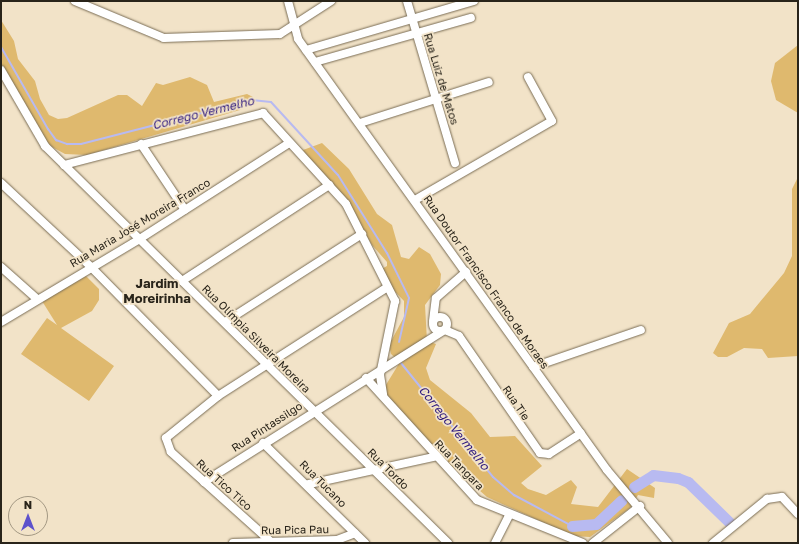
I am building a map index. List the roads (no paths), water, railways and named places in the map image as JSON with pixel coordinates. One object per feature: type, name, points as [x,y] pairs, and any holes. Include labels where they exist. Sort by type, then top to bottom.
[{"type":"street","points":[[75,1],[164,38],[280,34],[295,28],[332,1]]},
{"type":"street","name":"Rua Doutor Francisco Franco de Moraes","points":[[288,1],[295,28],[306,50],[360,123],[607,470],[640,506],[668,543]]},
{"type":"street","name":"Rua Luiz de Matos","points":[[407,1],[411,20],[455,163]]},
{"type":"street","points":[[306,50],[474,1]]},
{"type":"street","points":[[315,62],[471,18]]},
{"type":"street","name":"Rua Olímpia Silveira Moreira","points":[[1,70],[45,146],[138,240],[225,322],[312,411]]},
{"type":"street","points":[[415,200],[552,122],[528,77]]},
{"type":"street","points":[[360,123],[489,82]]},
{"type":"street","points":[[64,165],[257,113],[268,117],[289,143],[346,204],[362,234],[396,308],[385,349],[382,368],[382,395]]},
{"type":"street","name":"Rua Maria José Moreira Franco","points":[[1,322],[36,298],[138,240],[289,143]]},
{"type":"street","points":[[141,144],[185,210]]},
{"type":"street","points":[[1,183],[91,267],[218,396],[386,288]]},
{"type":"street","points":[[182,281],[329,185]]},
{"type":"street","points":[[225,322],[362,234]]},
{"type":"street","points":[[1,267],[36,298]]},
{"type":"street","points":[[425,342],[433,324],[435,302],[466,272]]},
{"type":"street","points":[[435,302],[447,322],[444,330]]},
{"type":"street","points":[[433,324],[443,317]]},
{"type":"street","name":"Rua Tie","points":[[433,324],[459,336],[540,453],[549,454],[581,433]]},
{"type":"street","name":"Rua Pintassilgo","points":[[204,482],[312,411],[444,330]]},
{"type":"street","points":[[533,367],[641,330]]},
{"type":"street","points":[[385,349],[393,360]]},
{"type":"street","name":"Rua Tangara","points":[[366,378],[434,457],[477,500],[508,515],[583,543]]},
{"type":"street","name":"Rua Tico Tico","points":[[218,396],[172,430],[167,445],[204,482],[269,540]]},
{"type":"street","name":"Rua Tordo","points":[[312,411],[374,469],[448,543]]},
{"type":"street","name":"Rua Tucano","points":[[263,443],[309,484],[365,543]]},
{"type":"street","points":[[309,484],[434,457]]},
{"type":"street","points":[[713,543],[767,498],[782,497],[798,514]]},
{"type":"street","points":[[593,543],[640,506]]},
{"type":"street","points":[[495,543],[508,515]]},
{"type":"street","name":"Rua Pica Pau","points":[[233,543],[269,540],[338,540],[355,533]]},
{"type":"waterway","name":"Corrego Vermelho","points":[[1,47],[48,129],[56,140],[67,144],[81,144],[252,100],[271,102],[338,175],[387,253],[409,298],[399,342]]},
{"type":"waterway","name":"Corrego Vermelho","points":[[401,363],[493,477],[514,495],[572,526]]},
{"type":"waterway","points":[[634,487],[653,475],[678,478],[688,482],[731,524]]},
{"type":"waterway","points":[[572,526],[596,524],[622,500]]},
{"type":"district","name":"Jardim Moreirinha","points":[[157,292]]}]
